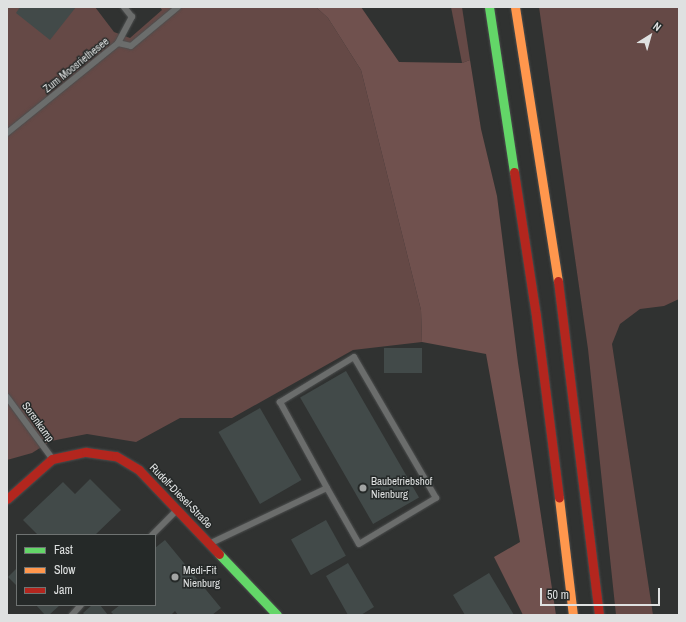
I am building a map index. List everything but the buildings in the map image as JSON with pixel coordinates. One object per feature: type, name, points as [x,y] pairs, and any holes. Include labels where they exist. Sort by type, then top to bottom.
[{"type":"main road","points":[[489,7],[536,316],[573,615]]},
{"type":"main road","points":[[515,7],[562,310],[599,615]]},
{"type":"main road","name":"Rudolf-Diesel-Straße","points":[[7,499],[52,459],[86,452],[116,456],[139,470],[277,615]]},
{"type":"lane","points":[[118,43],[132,17],[124,7]]},
{"type":"lane","name":"Zum Moosriethesee","points":[[7,133],[118,43],[131,46],[178,7]]},
{"type":"lane","points":[[354,358],[436,498],[359,544],[327,488],[280,402],[354,358]]},
{"type":"lane","name":"Sorenkamp","points":[[7,397],[52,459]]},
{"type":"lane","points":[[209,544],[327,488]]},
{"type":"lane","points":[[153,534],[177,510]]},
{"type":"lane","points":[[72,615],[80,606]]},
{"type":"shaded area","points":[[7,7],[95,7],[114,32],[130,38],[162,10],[160,7],[316,7],[328,18],[361,70],[421,310],[422,342],[353,350],[232,418],[180,418],[136,442],[87,434],[51,441],[32,453],[7,460]]},
{"type":"shaded area","points":[[316,7],[361,7],[399,62],[462,63],[470,60],[481,129],[497,196],[518,363],[556,615],[523,615],[494,557],[520,542],[486,354],[422,342],[421,310],[361,70],[328,18]]},
{"type":"shaded area","points":[[451,7],[462,7],[470,60],[462,63]]},
{"type":"shaded area","points":[[539,7],[679,7],[679,299],[664,306],[640,309],[620,324],[612,344],[653,615],[616,615],[588,349]]},
{"type":"traffic: fast","points":[[489,7],[514,172]]},
{"type":"traffic: fast","points":[[219,554],[277,615]]},
{"type":"traffic: slow","points":[[515,7],[558,281]]},
{"type":"traffic: slow","points":[[559,498],[573,615]]},
{"type":"traffic: jam","points":[[514,172],[536,316],[559,498]]},
{"type":"traffic: jam","points":[[558,281],[599,615]]},
{"type":"traffic: jam","points":[[7,499],[52,459],[86,452],[116,456],[139,470],[219,554]]},
{"type":"place","name":"Baubetriebshof Nienburg","points":[[363,488]]},
{"type":"place","name":"Medi-Fit Nienburg","points":[[175,577]]}]
